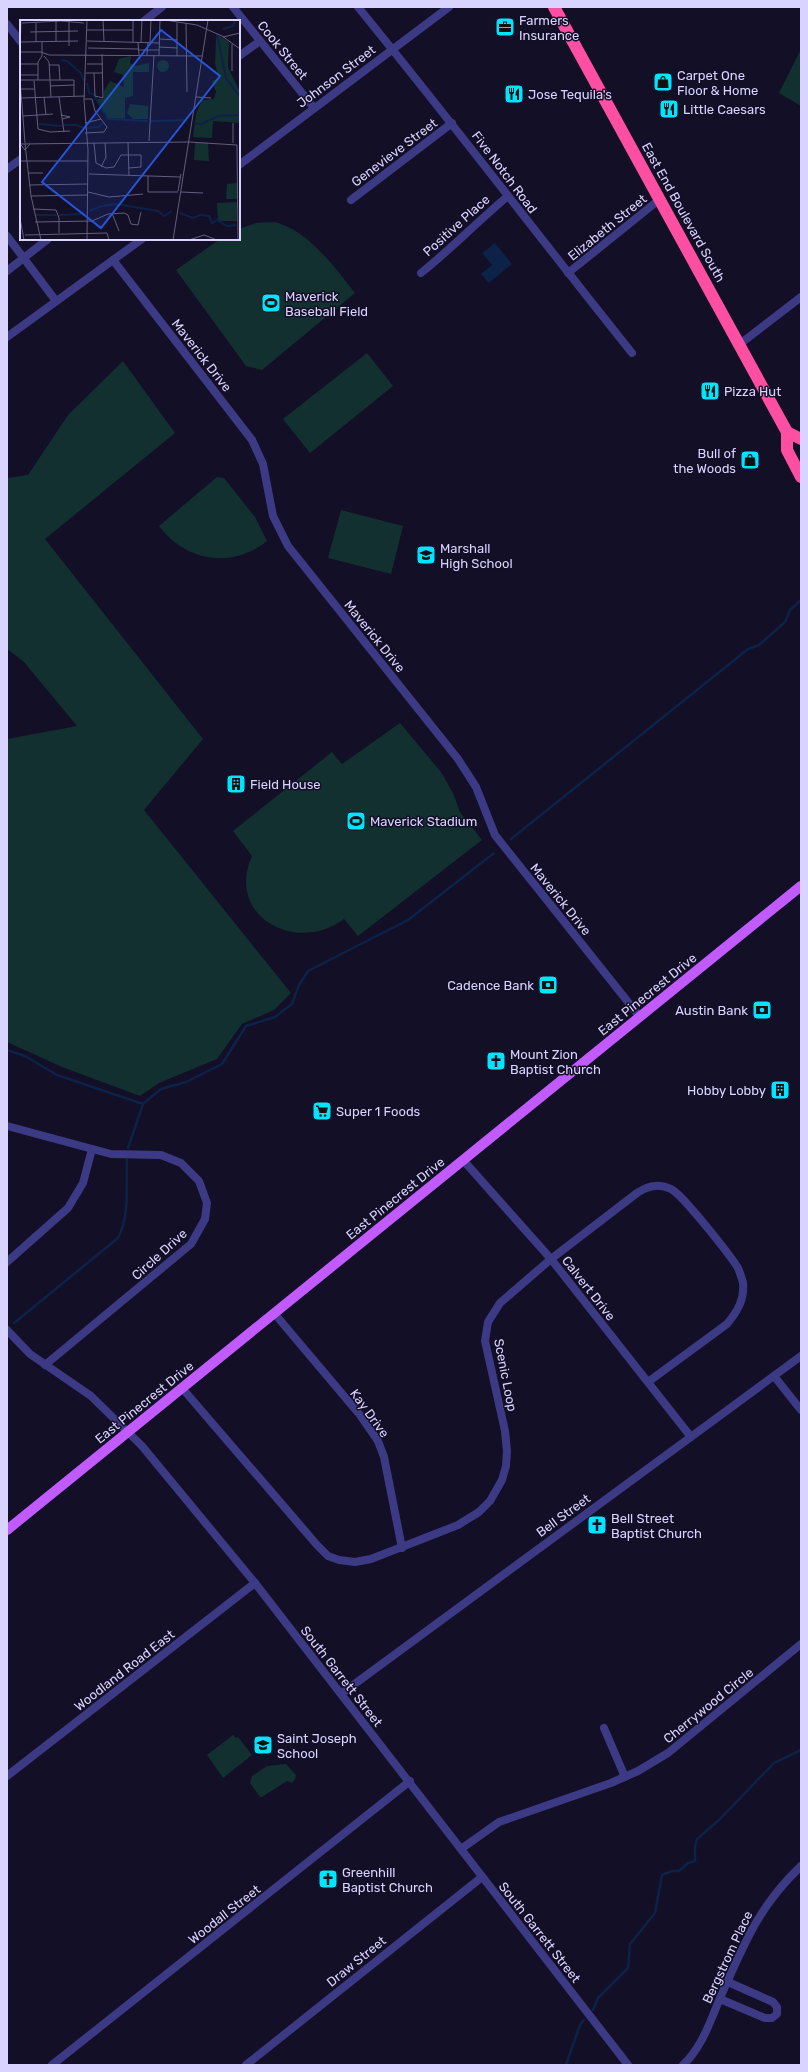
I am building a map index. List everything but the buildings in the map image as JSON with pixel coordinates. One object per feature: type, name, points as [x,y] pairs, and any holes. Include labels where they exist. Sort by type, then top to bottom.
[{"type":"highway","name":"East End Boulevard South","points":[[554,7],[787,432],[787,450],[801,477]]},
{"type":"highway","points":[[787,432],[801,439]]},
{"type":"main road","name":"East Pinecrest Drive","points":[[7,1530],[801,886]]},
{"type":"street","points":[[145,20],[162,7]]},
{"type":"street","name":"Cook Street","points":[[233,7],[314,108]]},
{"type":"street","name":"Five Notch Road","points":[[358,7],[452,123],[632,353]]},
{"type":"street","name":"Johnson Street","points":[[240,164],[448,7]]},
{"type":"street","points":[[7,24],[20,41]]},
{"type":"street","points":[[240,55],[260,41]]},
{"type":"street","name":"Genevieve Street","points":[[351,200],[452,123]]},
{"type":"street","points":[[7,169],[20,160]]},
{"type":"street","name":"Positive Place","points":[[421,272],[443,255],[469,229],[508,196]]},
{"type":"street","name":"Elizabeth Street","points":[[568,273],[660,199]]},
{"type":"street","points":[[7,236],[56,301]]},
{"type":"street","points":[[7,271],[47,240]]},
{"type":"street","points":[[7,337],[141,240]]},
{"type":"street","name":"Maverick Drive","points":[[113,260],[252,440],[263,464],[269,502],[276,524],[290,549],[458,759],[476,787],[495,835],[640,1016]]},
{"type":"street","points":[[740,344],[801,297]]},
{"type":"street","name":"Circle Drive","points":[[7,1126],[118,1155],[161,1155],[181,1163],[201,1186],[207,1203],[205,1219],[196,1238],[185,1251],[45,1365]]},
{"type":"street","points":[[7,1262],[68,1208],[82,1183],[92,1149]]},
{"type":"street","name":"Calvert Drive","points":[[463,1160],[551,1259],[691,1436]]},
{"type":"street","name":"Scenic Loop","points":[[182,1388],[328,1556],[339,1560],[363,1561],[451,1529],[472,1517],[485,1507],[499,1487],[506,1466],[507,1451],[505,1431],[485,1341],[490,1317],[500,1303],[551,1259],[637,1193],[647,1187],[657,1186],[671,1189],[679,1195],[733,1262],[741,1275],[743,1287],[740,1305],[735,1315],[722,1328],[648,1382]]},
{"type":"street","name":"Kay Drive","points":[[274,1313],[360,1415],[378,1441],[384,1457],[402,1548]]},
{"type":"street","name":"South Garrett Street","points":[[7,1330],[23,1348],[45,1365],[91,1396],[142,1446],[255,1583],[410,1781],[628,2065]]},
{"type":"street","name":"Bell Street","points":[[341,1694],[801,1356]]},
{"type":"street","points":[[774,1376],[801,1410]]},
{"type":"street","name":"Woodland Road East","points":[[7,1776],[255,1583]]},
{"type":"street","name":"Cherrywood Circle","points":[[461,1849],[491,1827],[509,1817],[625,1778],[668,1752],[801,1644]]},
{"type":"street","points":[[604,1728],[625,1778]]},
{"type":"street","name":"Woodall Street","points":[[52,2065],[410,1781]]},
{"type":"street","name":"Bergstrom Place","points":[[683,2065],[703,2038],[751,1929],[762,1911],[781,1886],[801,1866]]},
{"type":"street","name":"Draw Street","points":[[246,2065],[482,1876]]},
{"type":"street","points":[[720,1999],[765,2018],[772,2018],[777,2014],[777,2007],[773,2002],[728,1982]]},
{"type":"green space","points":[[801,49],[801,106],[779,93]]},
{"type":"green space","name":"Maverick Baseball Field","points":[[272,222],[292,229],[313,244],[355,293],[262,370],[246,366],[176,270],[219,240],[240,240],[240,229],[256,223]]},
{"type":"green space","points":[[367,353],[393,386],[310,453],[283,419]]},
{"type":"green space","points":[[123,361],[175,433],[45,539],[203,739],[144,810],[291,993],[274,1010],[242,1024],[217,1059],[159,1083],[140,1096],[62,1067],[7,1042],[7,739],[77,726],[24,662],[7,649],[7,478],[28,475],[68,415]]},
{"type":"green space","points":[[217,477],[224,478],[255,517],[267,541],[253,550],[239,556],[210,558],[196,554],[182,547],[170,538],[159,526]]},
{"type":"green space","points":[[341,510],[403,526],[391,574],[328,558]]},
{"type":"green space","name":"Maverick Stadium","points":[[400,723],[441,772],[453,793],[460,812],[482,840],[358,936],[344,919],[325,929],[306,933],[287,931],[270,924],[257,912],[248,896],[246,877],[252,856],[233,831],[332,752],[342,764]]},
{"type":"green space","points":[[233,1735],[236,1738],[238,1737],[252,1755],[223,1778],[207,1755]]},
{"type":"green space","points":[[286,1764],[296,1775],[292,1783],[287,1781],[260,1797],[250,1783],[252,1776],[267,1766]]},
{"type":"water","points":[[495,243],[512,264],[489,283],[481,274],[492,265],[482,253]]},
{"type":"waterway","points":[[511,839],[748,649],[759,645],[785,622],[790,610],[801,600]]},
{"type":"waterway","points":[[7,1050],[25,1056],[57,1075],[143,1104],[161,1089],[186,1082],[222,1064],[246,1026],[275,1017],[292,1004],[299,985],[308,971],[408,920],[494,853]]},
{"type":"waterway","points":[[128,1148],[143,1104]]},
{"type":"waterway","points":[[14,1323],[118,1238],[122,1229],[126,1210],[127,1160]]},
{"type":"waterway","points":[[593,2010],[598,1998],[628,1968],[630,1944],[655,1913],[662,1875],[672,1871],[679,1871],[688,1863],[695,1861],[695,1846],[697,1839],[719,1820],[774,1763],[801,1750]]},
{"type":"waterway","points":[[566,2065],[580,2025],[584,2020]]},
{"type":"place","name":"Farmers Insurance","points":[[505,27]]},
{"type":"place","name":"Carpet One Floor & Home","points":[[663,82]]},
{"type":"place","name":"Jose Tequila's","points":[[514,94]]},
{"type":"place","name":"Little Caesars","points":[[669,109]]},
{"type":"place","name":"Maverick Baseball Field","points":[[271,303]]},
{"type":"place","name":"Pizza Hut","points":[[710,391]]},
{"type":"place","name":"Bull of the Woods","points":[[750,460]]},
{"type":"place","name":"Marshall High School","points":[[426,555]]},
{"type":"place","name":"Field House","points":[[236,784]]},
{"type":"place","name":"Maverick Stadium","points":[[356,821]]},
{"type":"place","name":"Cadence Bank","points":[[548,985]]},
{"type":"place","name":"Austin Bank","points":[[762,1010]]},
{"type":"place","name":"Mount Zion Baptist Church","points":[[496,1061]]},
{"type":"place","name":"Hobby Lobby","points":[[780,1090]]},
{"type":"place","name":"Super 1 Foods","points":[[322,1111]]},
{"type":"place","name":"Bell Street Baptist Church","points":[[597,1525]]},
{"type":"place","name":"Saint Joseph School","points":[[263,1745]]},
{"type":"place","name":"Greenhill Baptist Church","points":[[328,1879]]}]
